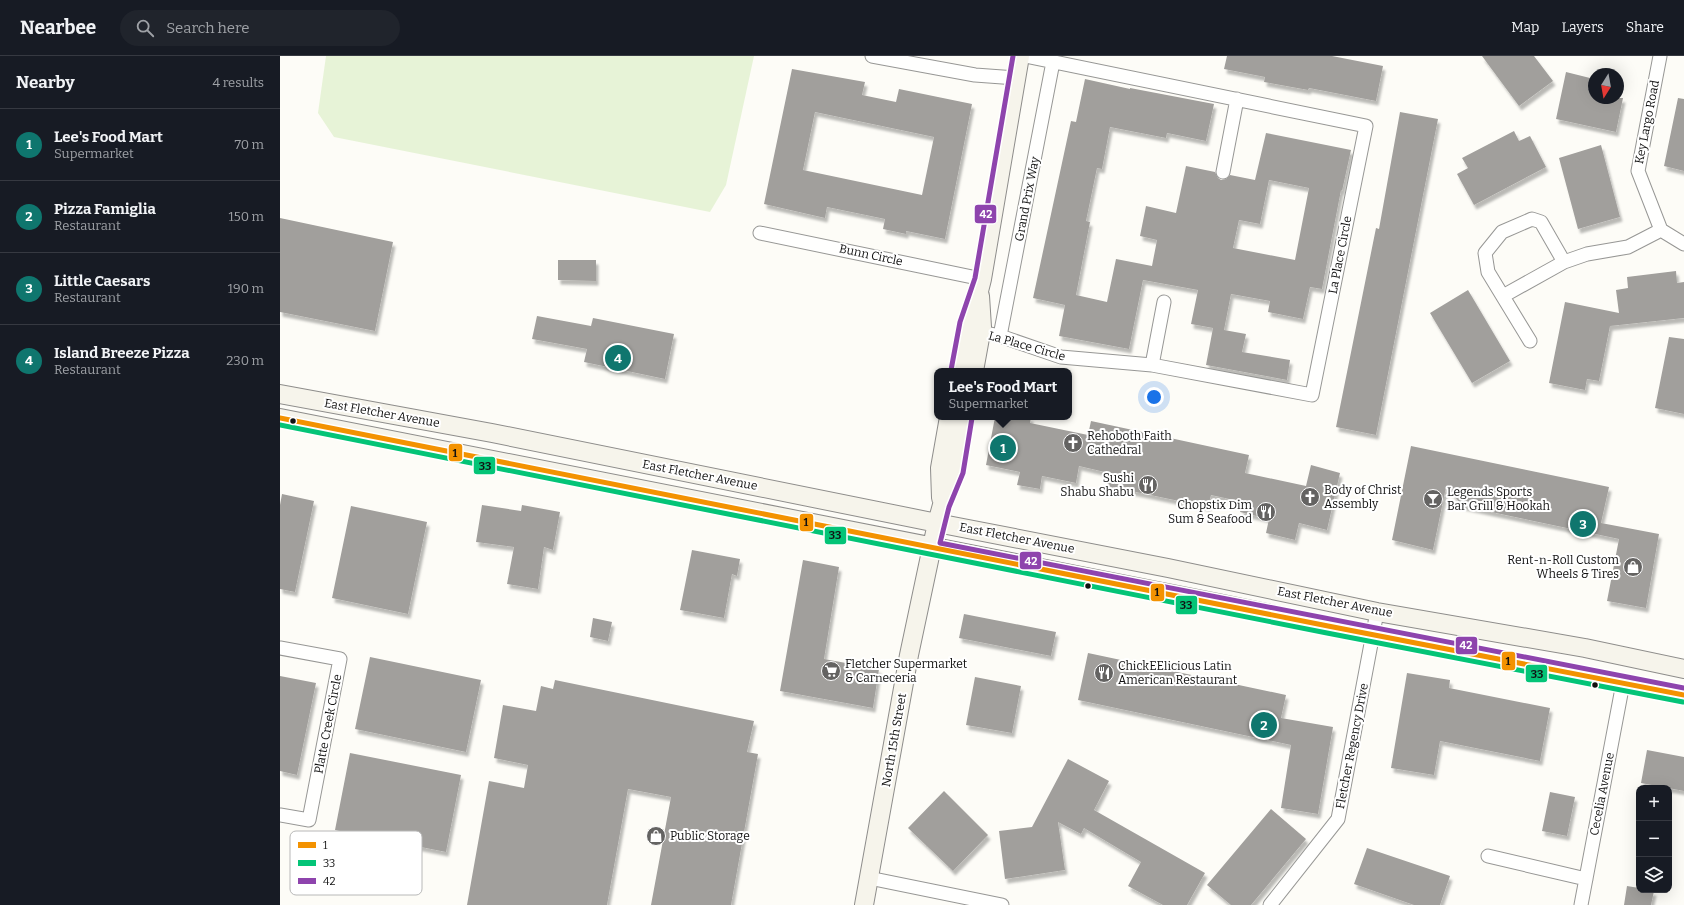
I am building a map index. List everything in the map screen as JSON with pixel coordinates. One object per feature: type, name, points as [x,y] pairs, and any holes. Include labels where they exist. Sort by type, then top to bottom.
[{"type":"main road","points":[[975,368],[981,332],[981,285],[1020,56]]},
{"type":"main road","points":[[959,368],[967,324],[981,285]]},
{"type":"main road","name":"East Fletcher Avenue","points":[[280,394],[492,433],[1168,568],[1377,612],[1578,647],[1684,669]]},
{"type":"main road","name":"East Fletcher Avenue","points":[[280,418],[932,548],[1684,695]]},
{"type":"main road","name":"North 15th Street","points":[[942,504],[940,468],[948,420]]},
{"type":"main road","name":"North 15th Street","points":[[864,905],[909,655],[937,523],[942,504],[956,471],[964,420]]},
{"type":"main road","points":[[486,458],[492,433]]},
{"type":"main road","points":[[610,483],[615,458]]},
{"type":"main road","points":[[1623,684],[1673,680],[1684,682]]},
{"type":"street","points":[[872,56],[976,75],[1016,78]]},
{"type":"street","name":"La Place Circle","points":[[981,332],[1000,336],[1061,357],[1152,365],[1312,395],[1366,126],[1025,56]]},
{"type":"street","name":"Key Largo Road","points":[[1660,56],[1638,171],[1661,230]]},
{"type":"street","name":"Grand Prix Way","points":[[1000,336],[1053,62]]},
{"type":"street","points":[[1223,172],[1237,99]]},
{"type":"street","points":[[1530,341],[1488,272],[1485,253],[1502,232],[1532,219],[1542,222],[1564,262]]},
{"type":"street","points":[[1503,296],[1564,262],[1587,254],[1628,247],[1661,230],[1684,244]]},
{"type":"street","name":"Bunn Circle","points":[[760,233],[981,285]]},
{"type":"street","points":[[1152,365],[1164,302]]},
{"type":"street","name":"Fletcher Regency Drive","points":[[1270,905],[1338,819],[1374,635],[1377,612]]},
{"type":"street","name":"Platte Creek Circle","points":[[280,648],[340,659],[309,820],[280,815]]},
{"type":"street","name":"Cecelia Avenue","points":[[1581,905],[1623,684]]},
{"type":"street","points":[[1488,856],[1586,879]]},
{"type":"street","points":[[870,878],[1002,905]]},
{"type":"green space","points":[[326,56],[754,56],[726,185],[710,212],[334,137],[318,113]]},
{"type":"building","points":[[1227,56],[1332,56],[1383,66],[1376,101],[1309,88],[1308,90],[1264,82],[1265,77],[1224,69]]},
{"type":"building","points":[[1482,56],[1534,56],[1553,81],[1519,106]]},
{"type":"building","points":[[792,69],[865,82],[862,95],[896,102],[899,89],[972,104],[945,239],[906,231],[906,234],[883,229],[885,219],[827,207],[825,218],[764,204]],"holes":[[[815,112],[934,137],[922,195],[803,170]]]},
{"type":"building","points":[[1566,72],[1588,78],[1588,104],[1622,104],[1616,132],[1556,119]]},
{"type":"building","points":[[1085,79],[1130,89],[1214,104],[1206,141],[1167,133],[1166,138],[1110,127],[1102,169],[1097,168],[1086,221],[1090,222],[1076,295],[1107,302],[1116,259],[1152,266],[1157,240],[1140,236],[1146,206],[1176,213],[1186,166],[1215,172],[1221,180],[1226,179],[1230,175],[1255,180],[1266,133],[1351,150],[1342,191],[1341,190],[1322,289],[1310,287],[1303,319],[1268,312],[1270,301],[1231,294],[1224,330],[1246,334],[1242,352],[1290,360],[1287,380],[1206,365],[1213,328],[1191,324],[1198,290],[1143,280],[1129,349],[1059,336],[1065,305],[1033,298],[1071,121],[1076,122]],"holes":[[[1269,180],[1309,188],[1295,260],[1233,248],[1239,220],[1260,224]]]},
{"type":"building","points":[[1678,98],[1684,99],[1684,171],[1664,166]]},
{"type":"building","points":[[1400,112],[1438,119],[1376,435],[1336,427],[1376,228],[1379,229]]},
{"type":"building","points":[[1514,131],[1519,141],[1530,136],[1546,167],[1474,205],[1457,174],[1468,168],[1462,158]]},
{"type":"building","points":[[1601,145],[1620,217],[1578,229],[1559,158]]},
{"type":"building","points":[[280,218],[393,242],[375,331],[280,312]]},
{"type":"building","points":[[558,260],[596,260],[596,281],[558,280]]},
{"type":"building","points":[[1676,271],[1677,283],[1684,282],[1684,318],[1610,326],[1599,381],[1587,379],[1585,390],[1549,383],[1565,302],[1619,313],[1616,290],[1628,288],[1627,277]]},
{"type":"building","points":[[1468,290],[1510,361],[1472,383],[1430,313]]},
{"type":"building","points":[[537,316],[591,326],[593,318],[674,334],[665,379],[584,362],[587,349],[532,339]]},
{"type":"building","points":[[1669,337],[1684,339],[1684,414],[1655,408]]},
{"type":"building","points":[[994,420],[1030,420],[1030,423],[1088,435],[1091,421],[1249,455],[1245,473],[1306,486],[1311,465],[1340,473],[1327,530],[1299,523],[1295,540],[1266,533],[1269,519],[1240,512],[1243,502],[1211,495],[1208,507],[1107,486],[1109,473],[1079,466],[1076,483],[1042,476],[1040,489],[1017,485],[1020,472],[986,465]]},
{"type":"building","points":[[1411,446],[1609,487],[1601,523],[1659,534],[1646,608],[1607,601],[1619,539],[1463,506],[1446,487],[1433,550],[1392,540]]},
{"type":"building","points":[[282,494],[314,501],[295,592],[280,589],[280,505]]},
{"type":"building","points":[[482,505],[521,511],[522,505],[560,512],[553,550],[544,547],[538,589],[507,584],[514,547],[476,542]]},
{"type":"building","points":[[351,506],[427,522],[408,614],[332,598]]},
{"type":"building","points":[[692,550],[740,559],[737,576],[732,574],[724,618],[680,610]]},
{"type":"building","points":[[803,560],[839,567],[824,659],[879,669],[873,708],[780,691]]},
{"type":"building","points":[[964,614],[1056,632],[1051,656],[959,638]]},
{"type":"building","points":[[593,618],[612,622],[608,641],[590,637]]},
{"type":"building","points":[[1088,653],[1286,695],[1281,718],[1333,727],[1318,814],[1281,808],[1291,745],[1078,700]]},
{"type":"building","points":[[370,657],[481,680],[466,752],[355,729]]},
{"type":"building","points":[[1407,673],[1450,680],[1449,688],[1550,708],[1540,761],[1440,741],[1434,775],[1391,768]]},
{"type":"building","points":[[280,676],[316,683],[297,775],[280,771]]},
{"type":"building","points":[[975,677],[1021,686],[1012,733],[966,725]]},
{"type":"building","name":"Public Storage","points":[[555,680],[754,721],[747,752],[758,754],[731,905],[651,905],[671,797],[628,789],[607,905],[467,905],[489,781],[524,788],[528,765],[494,758],[503,705],[536,711],[541,686],[553,689]]},
{"type":"building","points":[[1647,750],[1684,757],[1684,791],[1672,789],[1672,785],[1652,785],[1641,783]]},
{"type":"building","points":[[350,753],[461,775],[446,852],[422,847],[422,831],[335,830]]},
{"type":"building","points":[[1068,759],[1109,781],[1094,810],[1205,873],[1187,905],[1163,905],[1128,886],[1141,862],[1084,828],[1081,834],[1058,822],[1065,870],[1005,879],[999,831],[1032,827]]},
{"type":"building","points":[[944,791],[988,835],[953,871],[908,828]]},
{"type":"building","points":[[1550,792],[1575,797],[1567,836],[1542,831]]},
{"type":"building","points":[[1271,809],[1306,839],[1251,905],[1231,905],[1207,885]]},
{"type":"building","points":[[1367,848],[1450,876],[1440,905],[1414,905],[1354,884]]},
{"type":"building","points":[[1627,886],[1636,888],[1636,893],[1654,893],[1651,905],[1624,905]]},
{"type":"transit line","name":"42","points":[[951,368],[960,322],[975,278],[1013,56]]},
{"type":"transit line","name":"1","points":[[280,418],[1328,626],[1684,695]]},
{"type":"transit line","name":"42","points":[[972,420],[963,473],[949,507],[940,543],[1684,688]]},
{"type":"transit line","name":"33","points":[[280,425],[1327,633],[1683,702]]},
{"type":"place","name":"Island Breeze Pizza","points":[[618,358]]},
{"type":"place","name":"Rehoboth Faith Cathedral","points":[[1073,443]]},
{"type":"place","name":"Lee's Food Mart","points":[[1003,448]]},
{"type":"place","name":"Sushi Shabu Shabu","points":[[1148,485]]},
{"type":"place","name":"Body of Christ Assembly","points":[[1310,497]]},
{"type":"place","name":"Legends Sports Bar Grill & Hookah","points":[[1433,499]]},
{"type":"place","name":"Chopstix Dim Sum & Seafood","points":[[1266,512]]},
{"type":"place","name":"Little Caesars","points":[[1583,524]]},
{"type":"place","name":"Rent-n-Roll Custom Wheels & Tires","points":[[1633,567]]},
{"type":"place","name":"Fletcher Supermarket & Carneceria","points":[[831,671]]},
{"type":"place","name":"ChickEElicious Latin American Restaurant","points":[[1104,673]]},
{"type":"place","name":"Pizza Famiglia","points":[[1264,725]]},
{"type":"place","name":"Public Storage","points":[[656,836]]}]
